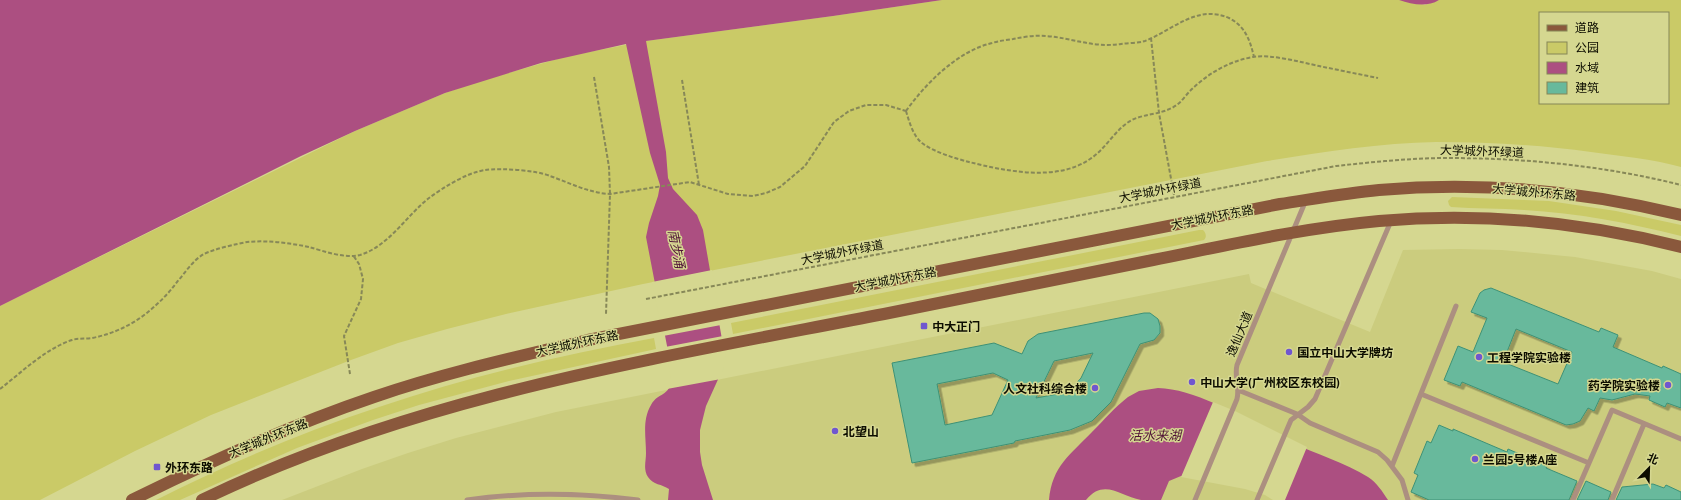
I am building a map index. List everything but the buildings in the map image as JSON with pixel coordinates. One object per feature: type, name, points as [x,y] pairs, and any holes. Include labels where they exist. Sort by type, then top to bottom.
[{"type":"main road","name":"大学城外环东路","points":[[132,500],[207,463],[330,413],[376,397],[494,362],[588,340],[1190,221],[1307,200],[1380,190],[1427,187],[1488,188],[1587,196],[1681,215]]},
{"type":"main road","points":[[202,500],[308,455],[422,415],[511,390],[735,343],[1332,227],[1391,220],[1454,218],[1531,221],[1590,228],[1630,235],[1681,247]]},
{"type":"lane","name":"逸仙大道","points":[[1194,500],[1237,399],[1238,390],[1235,374],[1237,365],[1307,200]]},
{"type":"lane","points":[[1257,500],[1291,420],[1297,414],[1308,408],[1315,399],[1391,220]]},
{"type":"lane","points":[[1392,466],[1456,306]]},
{"type":"lane","points":[[1238,390],[1297,414],[1310,423],[1371,448],[1383,456],[1402,480],[1408,500]]},
{"type":"lane","points":[[1421,394],[1589,464]]},
{"type":"lane","points":[[1573,500],[1612,410],[1681,439]]},
{"type":"lane","points":[[1612,500],[1644,424]]},
{"type":"lane","points":[[467,500],[539,495],[588,496],[638,500]]},
{"type":"path","points":[[906,111],[920,91],[958,58],[991,43],[1045,35],[1086,44],[1104,45],[1143,41],[1186,20],[1212,13],[1236,22],[1244,30],[1250,40],[1254,57]]},
{"type":"path","points":[[1151,38],[1159,113],[1174,196]]},
{"type":"path","points":[[906,111],[913,130],[921,142],[933,149],[959,160],[1001,169],[1044,172],[1063,170],[1077,166],[1090,159],[1102,149],[1118,131],[1133,120],[1159,113],[1178,104],[1190,90],[1206,77],[1226,65],[1254,57],[1287,59],[1378,78]]},
{"type":"path","points":[[594,78],[609,167],[610,194],[606,314]]},
{"type":"path","points":[[682,80],[699,185]]},
{"type":"path","points":[[0,389],[50,351],[62,344],[73,339],[88,339],[107,335],[132,323],[162,299],[188,269],[204,254],[246,242],[268,241],[308,247],[337,254],[358,256],[374,249],[430,198],[448,186],[470,175],[485,170],[530,171],[548,175],[598,194],[610,194],[690,182],[728,194],[753,196],[766,193],[780,187],[805,166],[834,122],[849,111],[866,105],[886,106],[906,111]]},
{"type":"path","name":"大学城外环绿道","points":[[646,299],[1304,171],[1375,162],[1448,158],[1520,161],[1595,168],[1681,185]]},
{"type":"path","points":[[350,374],[344,336],[361,299],[363,279],[359,264],[354,256]]},
{"type":"shaded area","name":"中山大学(广州校区东校园)","points":[[1403,250],[1502,250],[1575,257],[1652,271],[1681,279],[1681,500],[282,500],[408,453],[456,438],[556,412],[1249,274],[1251,283],[1370,332]]},
{"type":"green space","points":[[942,0],[1399,0],[1425,5],[1439,0],[1681,0],[1681,167],[1625,156],[1553,147],[1514,144],[1436,142],[1373,146],[1267,161],[643,284],[506,314],[398,343],[211,415],[135,451],[40,500],[0,500],[0,306],[355,131],[445,93],[480,81],[568,56],[646,41]]},
{"type":"green space","points":[[1452,197],[1549,201],[1616,211],[1681,225],[1681,236],[1584,216],[1515,209],[1451,207],[1448,201]]},
{"type":"green space","points":[[1203,230],[1205,232],[1206,236],[1204,240],[733,334],[731,323]]},
{"type":"green space","points":[[654,338],[656,349],[509,381],[419,405],[297,448],[180,500],[156,500],[266,449],[379,407],[481,376],[584,352]]},
{"type":"water","name":"南步涌","points":[[0,0],[942,0],[646,41],[666,152],[668,178],[673,189],[697,215],[703,230],[724,351],[720,375],[706,406],[700,430],[700,452],[702,465],[713,500],[668,500],[669,489],[650,480],[646,474],[645,468],[646,417],[654,401],[669,389],[673,377],[646,237],[660,185],[650,153],[626,44],[541,63],[445,93],[355,131],[301,156],[0,306]]},
{"type":"water","points":[[1399,0],[1439,0],[1424,5]]},
{"type":"water","name":"活水来湖","points":[[1158,388],[1191,394],[1225,408],[1290,442],[1350,467],[1371,479],[1388,500],[1277,500],[1266,494],[1228,483],[1181,476],[1169,481],[1161,500],[1141,500],[1106,489],[1099,490],[1086,500],[1049,500],[1051,488],[1058,469],[1070,454],[1114,409],[1128,397],[1139,391]]},
{"type":"pier","points":[[712,270],[721,325],[663,336],[652,282]]},
{"type":"pier","points":[[723,336],[726,351],[721,379],[667,389],[671,378],[665,347]]},
{"type":"pier","points":[[1213,402],[1235,411],[1307,447],[1285,500],[1273,500],[1265,495],[1245,489],[1181,477]]},
{"type":"place","name":"中大正门","points":[[924,326]]},
{"type":"place","name":"国立中山大学牌坊","points":[[1289,352]]},
{"type":"place","name":"工程学院实验楼","points":[[1479,357]]},
{"type":"place","name":"中山大学(广州校区东校园)","points":[[1192,382]]},
{"type":"place","name":"药学院实验楼","points":[[1668,385]]},
{"type":"place","name":"人文社科综合楼","points":[[1095,388]]},
{"type":"place","name":"北望山","points":[[835,431]]},
{"type":"place","name":"兰园5号楼A座","points":[[1475,459]]},
{"type":"place","name":"外环东路","points":[[157,467]]}]
